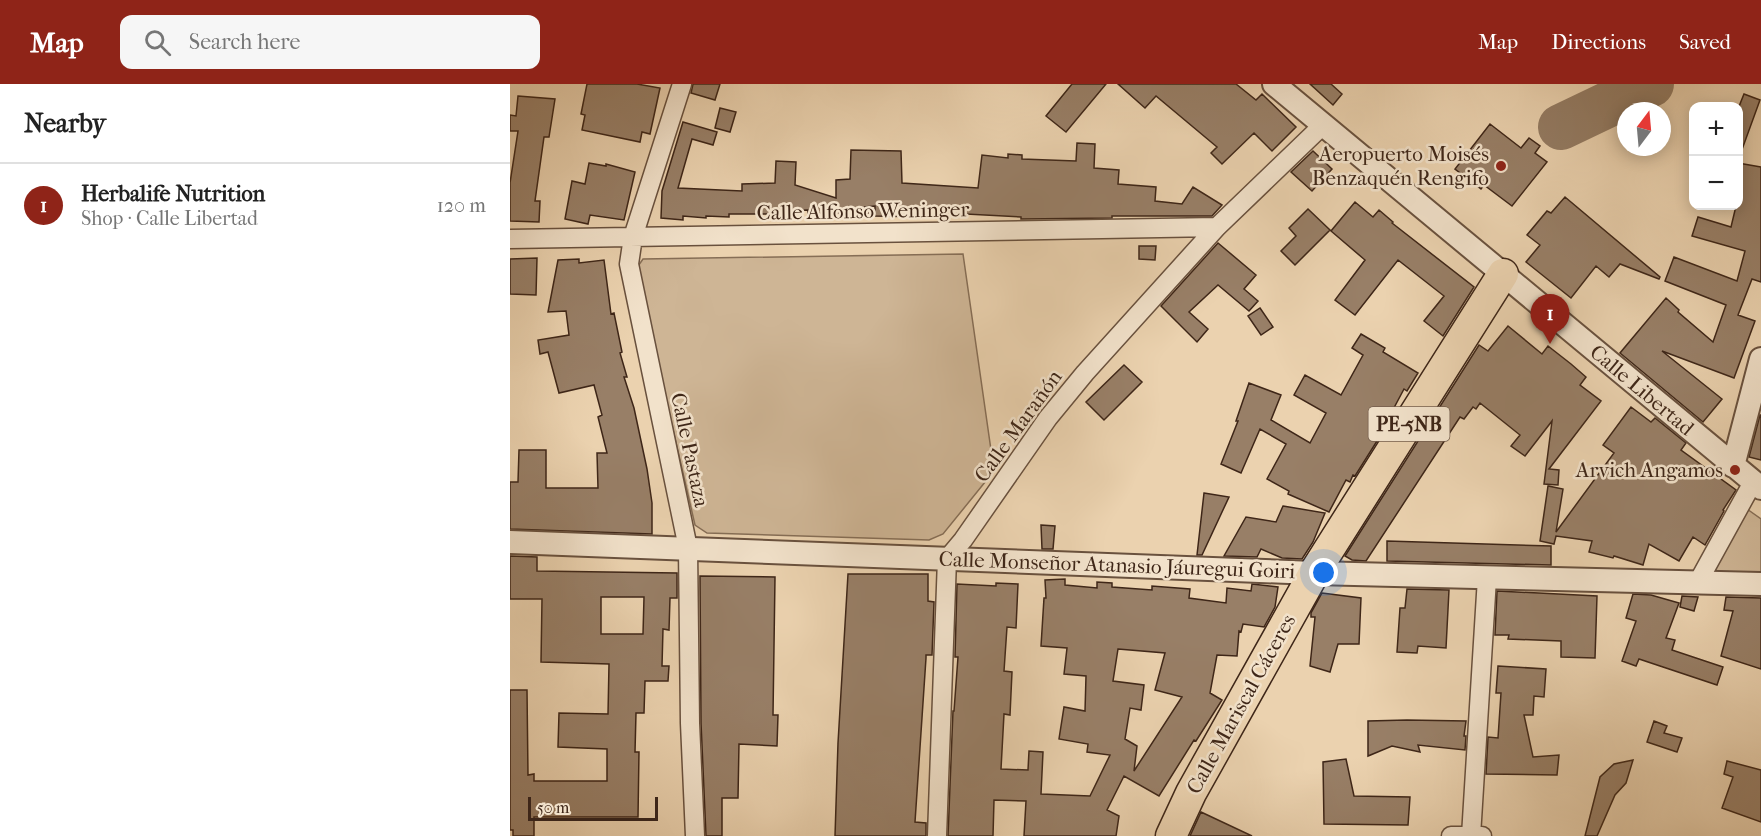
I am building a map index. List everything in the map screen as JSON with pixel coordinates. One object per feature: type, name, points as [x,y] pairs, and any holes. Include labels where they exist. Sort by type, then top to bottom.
[{"type":"highway","name":"PE-5NB","points":[[1314,573],[1503,274]]},
{"type":"highway","name":"Calle Mariscal Cáceres","points":[[1171,836],[1191,793],[1314,573]]},
{"type":"street","name":"Calle Pastaza","points":[[682,84],[633,237],[629,264],[688,549],[690,723],[695,836]]},
{"type":"street","name":"Calle Libertad","points":[[1274,84],[1757,485]]},
{"type":"street","name":"Calle Marañón","points":[[946,559],[963,540],[1048,418],[1131,321],[1217,227],[1324,124]]},
{"type":"street","name":"Calle Alfonso Weninger","points":[[510,239],[1217,227]]},
{"type":"street","points":[[1733,466],[1761,359]]},
{"type":"street","points":[[1698,582],[1757,485]]},
{"type":"street","name":"Calle Monseñor Atanasio Jáuregui Goiri","points":[[510,542],[1487,579],[1761,584]]},
{"type":"street","points":[[937,836],[946,559]]},
{"type":"street","points":[[1451,836],[1475,836],[1487,579]]},
{"type":"shaded area","points":[[963,254],[994,471],[943,534],[929,540],[707,533],[695,525],[636,269],[643,259]]},
{"type":"shaded area","points":[[1747,509],[1761,519],[1761,573],[1711,572]]},
{"type":"building","points":[[587,84],[637,84],[660,88],[650,134],[642,132],[640,142],[582,130],[585,115],[581,114]]},
{"type":"building","points":[[693,84],[720,84],[715,100],[691,93]]},
{"type":"building","points":[[1072,84],[1106,84],[1066,132],[1046,116]]},
{"type":"building","points":[[1118,84],[1236,84],[1256,100],[1262,94],[1296,127],[1272,151],[1254,133],[1222,164],[1211,153],[1217,147],[1156,96],[1145,108]]},
{"type":"building","points":[[1310,84],[1331,84],[1342,94],[1333,105]]},
{"type":"building","points":[[1744,94],[1760,100],[1743,147],[1743,102],[1741,102]]},
{"type":"building","points":[[518,96],[555,99],[549,137],[544,137],[535,201],[540,201],[539,222],[510,221],[510,183],[518,131],[510,131],[510,115],[516,116]]},
{"type":"building","points":[[720,108],[736,112],[730,132],[715,128]]},
{"type":"building","points":[[683,122],[717,132],[713,145],[692,139],[678,188],[742,191],[742,184],[775,183],[776,161],[796,162],[795,185],[836,198],[836,180],[850,179],[851,150],[901,151],[902,183],[978,188],[982,155],[1008,158],[1008,154],[1022,155],[1022,159],[1076,161],[1077,143],[1095,144],[1094,168],[1119,170],[1118,184],[1156,187],[1155,201],[1182,204],[1193,187],[1222,205],[1212,216],[1021,219],[1021,217],[947,213],[947,215],[926,214],[926,217],[875,216],[875,206],[864,207],[874,210],[873,213],[808,213],[808,210],[776,211],[776,214],[729,214],[729,217],[683,216],[683,220],[661,218],[662,191]]},
{"type":"building","name":"Aeropuerto Moisés Benzaquén Rengifo","points":[[1490,124],[1521,148],[1529,138],[1540,146],[1535,153],[1547,162],[1512,206],[1484,185],[1481,189],[1455,169]]},
{"type":"building","points":[[1313,151],[1332,169],[1312,191],[1291,172]]},
{"type":"building","points":[[589,163],[606,166],[606,164],[635,172],[624,220],[590,215],[588,224],[565,219],[572,181],[585,184]]},
{"type":"building","points":[[1743,164],[1761,167],[1761,282],[1752,279],[1738,315],[1755,321],[1734,378],[1662,351],[1722,399],[1703,422],[1620,353],[1666,298],[1679,310],[1678,312],[1713,342],[1726,305],[1665,281],[1674,257],[1737,281],[1745,251],[1692,236],[1698,217],[1731,227],[1735,210],[1743,210]]},
{"type":"building","points":[[1565,197],[1660,277],[1659,279],[1620,264],[1609,277],[1596,266],[1571,298],[1526,262],[1540,245],[1527,235],[1547,211],[1551,213]]},
{"type":"building","points":[[1355,202],[1373,217],[1379,210],[1392,223],[1474,287],[1443,336],[1424,321],[1444,296],[1398,260],[1355,315],[1335,300],[1365,260],[1331,231]]},
{"type":"building","points":[[1308,209],[1330,230],[1295,265],[1281,251],[1296,236],[1289,228]]},
{"type":"building","points":[[1218,243],[1256,275],[1244,289],[1258,301],[1249,311],[1218,285],[1189,312],[1208,329],[1197,342],[1161,306]]},
{"type":"building","points":[[1139,246],[1156,246],[1155,260],[1139,259]]},
{"type":"building","points":[[537,258],[536,295],[510,294],[510,259]]},
{"type":"building","points":[[579,259],[579,263],[604,260],[611,314],[614,313],[622,352],[620,353],[627,377],[624,377],[634,408],[647,469],[652,503],[652,534],[510,529],[510,482],[518,482],[519,450],[546,450],[546,488],[598,488],[597,453],[607,453],[598,417],[602,415],[594,385],[559,393],[548,352],[540,354],[538,340],[569,335],[566,311],[548,312],[558,260]]},
{"type":"building","points":[[1260,308],[1273,327],[1261,335],[1248,316]]},
{"type":"building","points":[[1508,326],[1542,354],[1548,346],[1571,364],[1586,377],[1580,385],[1601,401],[1549,469],[1559,470],[1558,485],[1544,484],[1552,421],[1525,456],[1511,446],[1520,435],[1480,403],[1476,409],[1473,407],[1464,419],[1460,417],[1366,561],[1352,560],[1345,556],[1479,345],[1488,351]]},
{"type":"building","points":[[1361,334],[1385,348],[1383,352],[1418,373],[1407,391],[1404,389],[1387,421],[1389,422],[1355,476],[1353,475],[1350,482],[1346,480],[1329,512],[1288,494],[1289,491],[1267,479],[1286,444],[1260,429],[1241,473],[1221,464],[1238,421],[1236,421],[1249,383],[1281,395],[1271,420],[1310,443],[1326,413],[1294,395],[1305,375],[1341,395],[1363,355],[1352,348]]},
{"type":"building","points":[[1124,365],[1142,382],[1104,420],[1086,402]]},
{"type":"building","points":[[1631,407],[1651,422],[1655,418],[1686,443],[1681,450],[1736,490],[1705,545],[1693,537],[1679,561],[1649,544],[1643,565],[1614,556],[1613,558],[1589,552],[1592,541],[1556,536],[1554,544],[1540,541],[1548,486],[1563,489],[1556,532],[1614,453],[1603,445]]},
{"type":"building","points":[[1761,415],[1761,460],[1749,457]]},
{"type":"building","points":[[1204,493],[1229,497],[1202,555],[1197,555]]},
{"type":"building","points":[[1283,506],[1325,513],[1313,542],[1302,559],[1282,558],[1261,549],[1257,557],[1224,556],[1246,517],[1276,522]]},
{"type":"building","points":[[1041,525],[1055,526],[1053,549],[1042,549]]},
{"type":"building","points":[[1387,541],[1551,546],[1551,565],[1387,561]]},
{"type":"building","points":[[510,556],[537,557],[537,571],[677,573],[677,598],[670,598],[669,630],[663,629],[662,666],[669,666],[668,681],[645,681],[644,713],[636,713],[635,752],[639,752],[638,817],[534,817],[534,836],[513,836],[513,830],[510,830],[510,690],[527,690],[528,775],[534,774],[534,781],[607,781],[607,749],[558,747],[559,713],[608,714],[609,664],[541,662],[542,599],[510,599]],"holes":[[[601,597],[644,597],[643,634],[601,634]]]},
{"type":"building","points":[[848,574],[928,574],[928,601],[934,602],[932,655],[926,655],[915,822],[926,823],[926,836],[835,836]]},
{"type":"building","points":[[700,576],[775,577],[773,715],[778,715],[777,746],[739,744],[738,798],[722,798],[722,836],[706,836],[701,723]]},
{"type":"building","points":[[1065,579],[1065,585],[1097,588],[1097,582],[1112,583],[1112,587],[1152,590],[1152,586],[1190,589],[1189,598],[1226,603],[1227,588],[1251,591],[1252,584],[1278,587],[1275,607],[1264,627],[1243,624],[1241,632],[1239,631],[1237,656],[1217,655],[1210,693],[1222,700],[1159,796],[1124,776],[1107,810],[1119,816],[1116,836],[1024,836],[1026,801],[994,800],[993,836],[948,836],[953,711],[958,657],[955,657],[957,584],[996,586],[996,583],[1018,584],[1016,628],[1007,627],[1004,671],[1012,672],[1010,715],[1004,714],[1001,769],[1028,770],[1029,751],[1043,752],[1041,794],[1090,796],[1110,755],[1087,752],[1088,744],[1059,739],[1064,707],[1085,711],[1086,676],[1064,674],[1067,648],[1041,646],[1044,598],[1046,598],[1045,580]],"holes":[[[1118,649],[1165,653],[1155,690],[1182,697],[1134,771],[1137,746],[1125,739],[1130,708],[1141,710],[1144,685],[1113,681]]]},
{"type":"building","points":[[1407,589],[1449,590],[1446,648],[1418,646],[1417,653],[1397,652],[1400,608],[1405,608]]},
{"type":"building","points":[[1497,591],[1597,596],[1595,658],[1561,657],[1561,641],[1508,639],[1509,635],[1495,635]]},
{"type":"building","points":[[1322,593],[1361,598],[1359,644],[1338,644],[1330,672],[1310,666],[1315,617],[1311,617],[1311,613]]},
{"type":"building","points":[[1633,594],[1651,595],[1679,603],[1666,638],[1675,640],[1672,650],[1723,667],[1717,685],[1639,659],[1636,666],[1622,661],[1636,621],[1626,618]]},
{"type":"building","points":[[1682,596],[1698,597],[1694,611],[1680,607]]},
{"type":"building","points":[[1726,597],[1761,598],[1761,669],[1721,656],[1733,611],[1724,610]]},
{"type":"building","points":[[1498,666],[1546,669],[1544,697],[1534,696],[1533,715],[1524,715],[1533,757],[1559,755],[1557,775],[1486,774],[1488,737],[1498,738],[1501,693],[1496,693]]},
{"type":"building","points":[[1368,721],[1466,721],[1465,750],[1418,745],[1420,752],[1392,746],[1368,756]]},
{"type":"building","points":[[1654,721],[1667,726],[1664,733],[1682,738],[1677,752],[1647,742]]},
{"type":"building","points":[[1346,759],[1354,796],[1410,797],[1408,825],[1324,824],[1323,762]]},
{"type":"building","points":[[1633,760],[1626,783],[1615,795],[1597,836],[1585,836],[1600,777],[1614,764]]},
{"type":"building","points":[[1727,761],[1761,770],[1761,822],[1722,808],[1733,777],[1724,774]]},
{"type":"building","points":[[1201,812],[1252,836],[1190,836]]},
{"type":"taxiway","points":[[1561,127],[1651,84]]},
{"type":"place","name":"Aeropuerto Moisés Benzaquén Rengifo","points":[[1501,166]]},
{"type":"place","name":"Herbalife Nutrition","points":[[1550,344]]},
{"type":"place","name":"Arvich Angamos","points":[[1735,470]]}]
